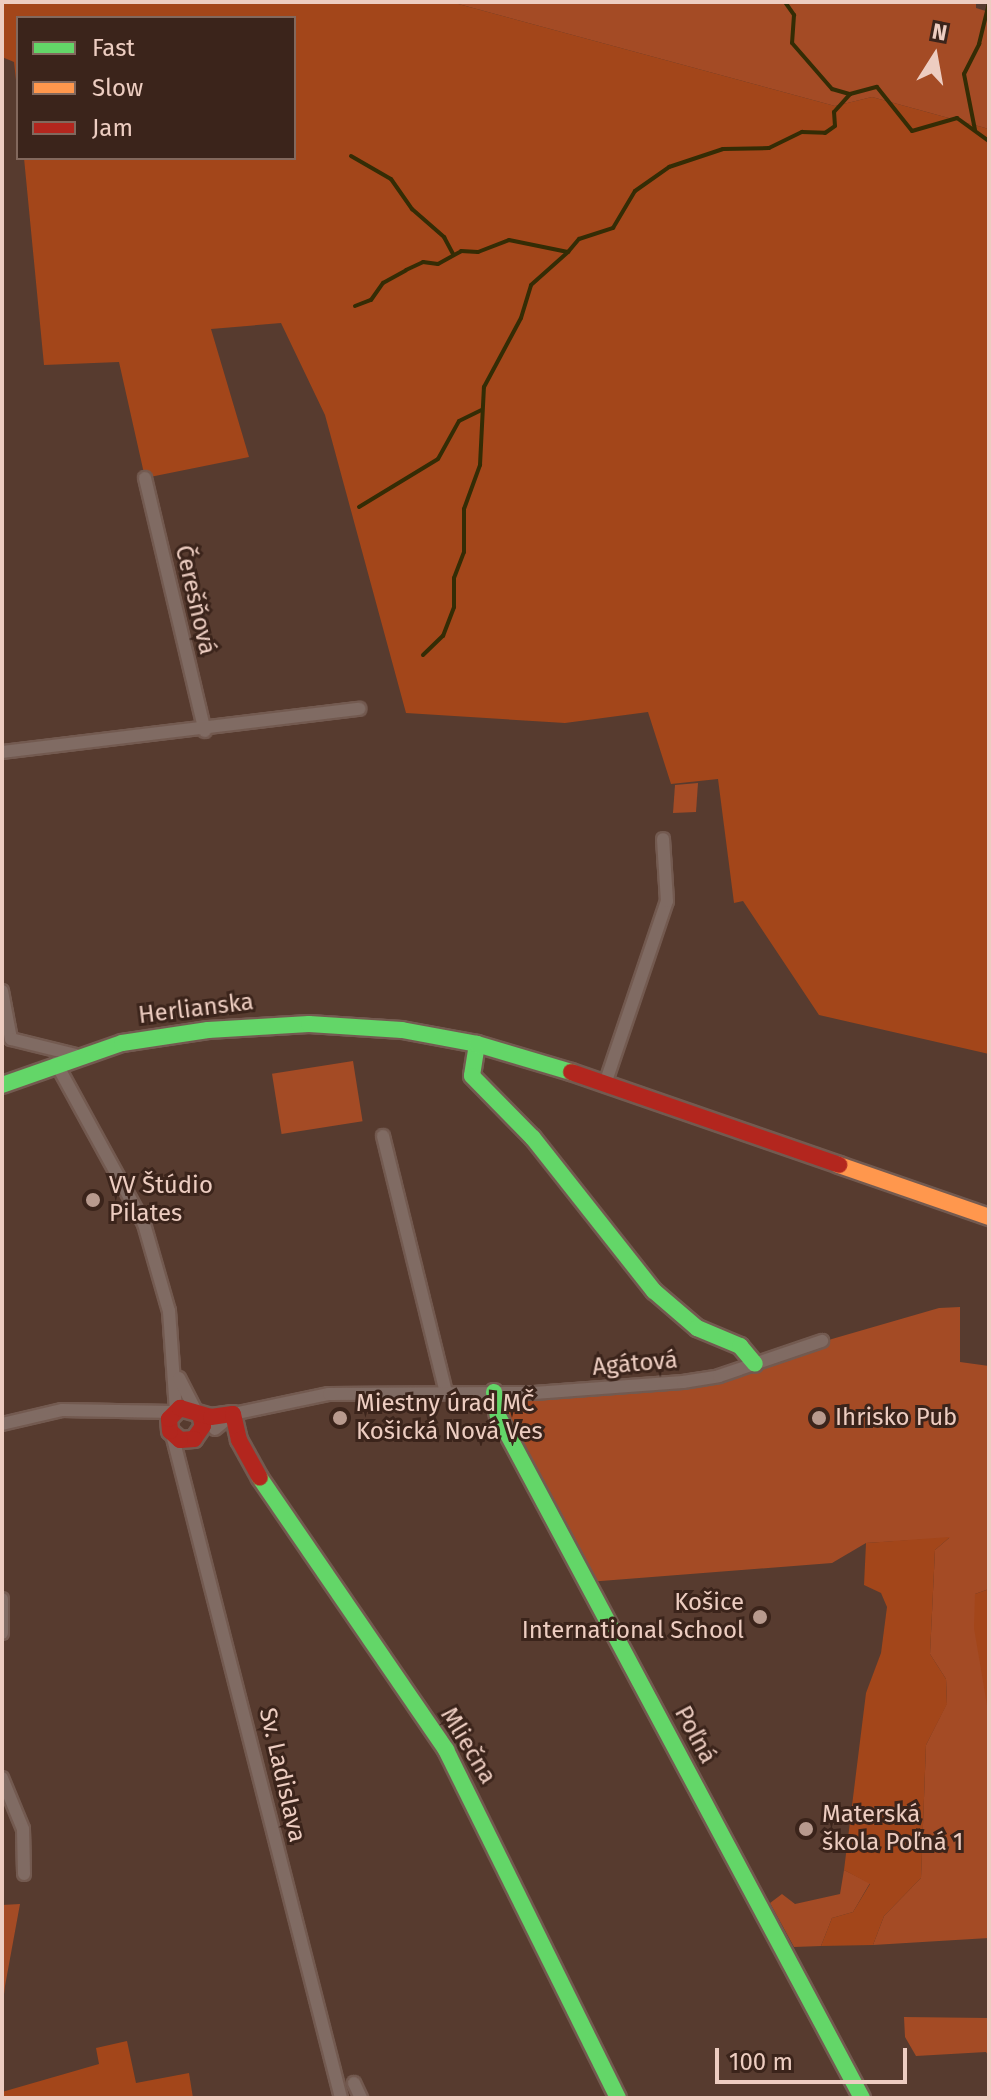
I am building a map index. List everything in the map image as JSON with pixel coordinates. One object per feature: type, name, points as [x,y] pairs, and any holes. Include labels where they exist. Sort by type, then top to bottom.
[{"type":"street","name":"Čerešňová","points":[[145,478],[205,731]]},
{"type":"street","points":[[2,752],[205,731],[359,709]]},
{"type":"street","points":[[605,1084],[667,901],[663,839]]},
{"type":"street","points":[[2,991],[11,1039],[2,1050]]},
{"type":"street","name":"Herlianska","points":[[2,1085],[76,1055],[122,1043],[272,1024],[402,1030],[477,1044],[605,1084],[989,1217]]},
{"type":"street","points":[[11,1039],[76,1055]]},
{"type":"street","points":[[477,1044],[472,1076],[533,1138],[654,1291],[697,1328],[740,1346],[755,1364]]},
{"type":"street","points":[[56,1063],[144,1224],[169,1311],[178,1375],[197,1412]]},
{"type":"street","points":[[383,1136],[446,1392]]},
{"type":"street","name":"Agátová","points":[[233,1414],[329,1394],[494,1392],[655,1385],[755,1364],[822,1341]]},
{"type":"street","name":"Sv. Ladislava","points":[[178,1375],[178,1464],[341,2098]]},
{"type":"street","name":"Poľná","points":[[494,1392],[498,1416],[862,2098]]},
{"type":"street","points":[[2,1424],[62,1410],[154,1416],[179,1427],[215,1429],[239,1440]]},
{"type":"street","points":[[179,1427],[197,1412]]},
{"type":"street","points":[[179,1427],[197,1412],[233,1414]]},
{"type":"street","points":[[215,1429],[233,1414]]},
{"type":"street","name":"Mliečna","points":[[233,1414],[239,1440],[277,1508],[446,1750],[618,2098]]},
{"type":"street","points":[[2,1599],[2,1633]]},
{"type":"street","points":[[2,1778],[23,1829],[24,1874]]},
{"type":"street","points":[[354,2083],[361,2098]]},
{"type":"shaded area","points":[[2,2],[451,2],[835,106],[872,97],[989,129],[989,1054],[819,1015],[743,901],[734,903],[718,779],[671,784],[648,712],[565,723],[406,713],[325,415],[281,323],[211,329],[249,457],[145,478],[119,362],[44,365],[24,160],[296,160],[296,16],[16,16],[16,80],[14,62],[2,57]]},
{"type":"shaded area","points":[[451,2],[976,2],[976,8],[989,12],[989,129],[872,97],[835,106]]},
{"type":"shaded area","points":[[698,783],[696,812],[673,813],[675,785]]},
{"type":"shaded area","points":[[353,1061],[363,1121],[282,1134],[272,1074]]},
{"type":"shaded area","points":[[960,1307],[960,1362],[989,1366],[989,1589],[975,1594],[989,1705],[989,1938],[873,1945],[884,1916],[921,1878],[926,1745],[947,1703],[946,1679],[930,1654],[935,1550],[949,1538],[866,1543],[832,1563],[588,1582],[494,1392],[683,1382],[939,1308]]},
{"type":"shaded area","points":[[950,1537],[935,1550],[930,1654],[946,1679],[947,1704],[926,1745],[921,1878],[884,1916],[873,1945],[821,1946],[832,1918],[853,1912],[870,1884],[844,1870],[866,1693],[881,1653],[887,1607],[881,1593],[864,1585],[866,1543]]},
{"type":"shaded area","points":[[989,1589],[987,1705],[974,1628],[975,1594]]},
{"type":"shaded area","points":[[844,1870],[870,1883],[853,1912],[832,1918],[821,1946],[794,1947],[770,1903],[782,1894],[795,1904],[840,1894]]},
{"type":"shaded area","points":[[20,1904],[5,1986],[2,2012],[2,1905]]},
{"type":"shaded area","points":[[904,2017],[989,2018],[989,2057],[986,2052],[916,2056],[905,2037]]},
{"type":"shaded area","points":[[127,2041],[136,2083],[189,2073],[193,2098],[2,2098],[2,2092],[99,2064],[96,2048]]},
{"type":"waterway","points":[[785,2],[794,15],[792,43],[832,89],[850,94],[877,87],[912,131],[957,118],[989,141]]},
{"type":"waterway","points":[[975,130],[964,74],[979,44],[989,3]]},
{"type":"waterway","points":[[355,306],[371,300],[383,283],[406,270],[423,262],[438,264],[461,251],[478,252],[509,240],[568,252],[579,239],[613,228],[635,191],[669,167],[723,149],[769,148],[802,132],[825,133],[835,126],[834,112],[850,94]]},
{"type":"waterway","points":[[351,156],[391,179],[412,209],[444,237],[453,254]]},
{"type":"waterway","points":[[423,655],[443,636],[454,607],[454,578],[464,552],[464,509],[480,465],[484,387],[521,318],[531,285],[568,252]]},
{"type":"waterway","points":[[359,507],[438,459],[459,421],[482,410]]},
{"type":"traffic: fast","points":[[2,1085],[122,1043],[208,1030],[309,1024],[402,1030],[477,1044],[571,1072]]},
{"type":"traffic: fast","points":[[477,1044],[472,1076],[533,1138],[654,1291],[697,1328],[740,1346],[755,1364]]},
{"type":"traffic: fast","points":[[494,1392],[498,1416],[862,2098]]},
{"type":"traffic: fast","points":[[260,1478],[446,1750],[618,2098]]},
{"type":"traffic: slow","points":[[839,1165],[989,1217]]},
{"type":"traffic: jam","points":[[571,1072],[839,1165]]},
{"type":"traffic: jam","points":[[200,1415],[203,1426],[194,1439],[180,1440],[170,1431],[169,1419],[180,1408],[211,1417],[233,1414],[239,1440],[260,1478]]},
{"type":"place","name":"VV Štúdio Pilates","points":[[93,1200]]},
{"type":"place","name":"Miestny úrad MČ Košická Nová Ves","points":[[340,1418]]},
{"type":"place","name":"Ihrisko Pub","points":[[819,1418]]},
{"type":"place","name":"Košice International School","points":[[760,1617]]},
{"type":"place","name":"Materská škola Poľná 1","points":[[806,1829]]}]
